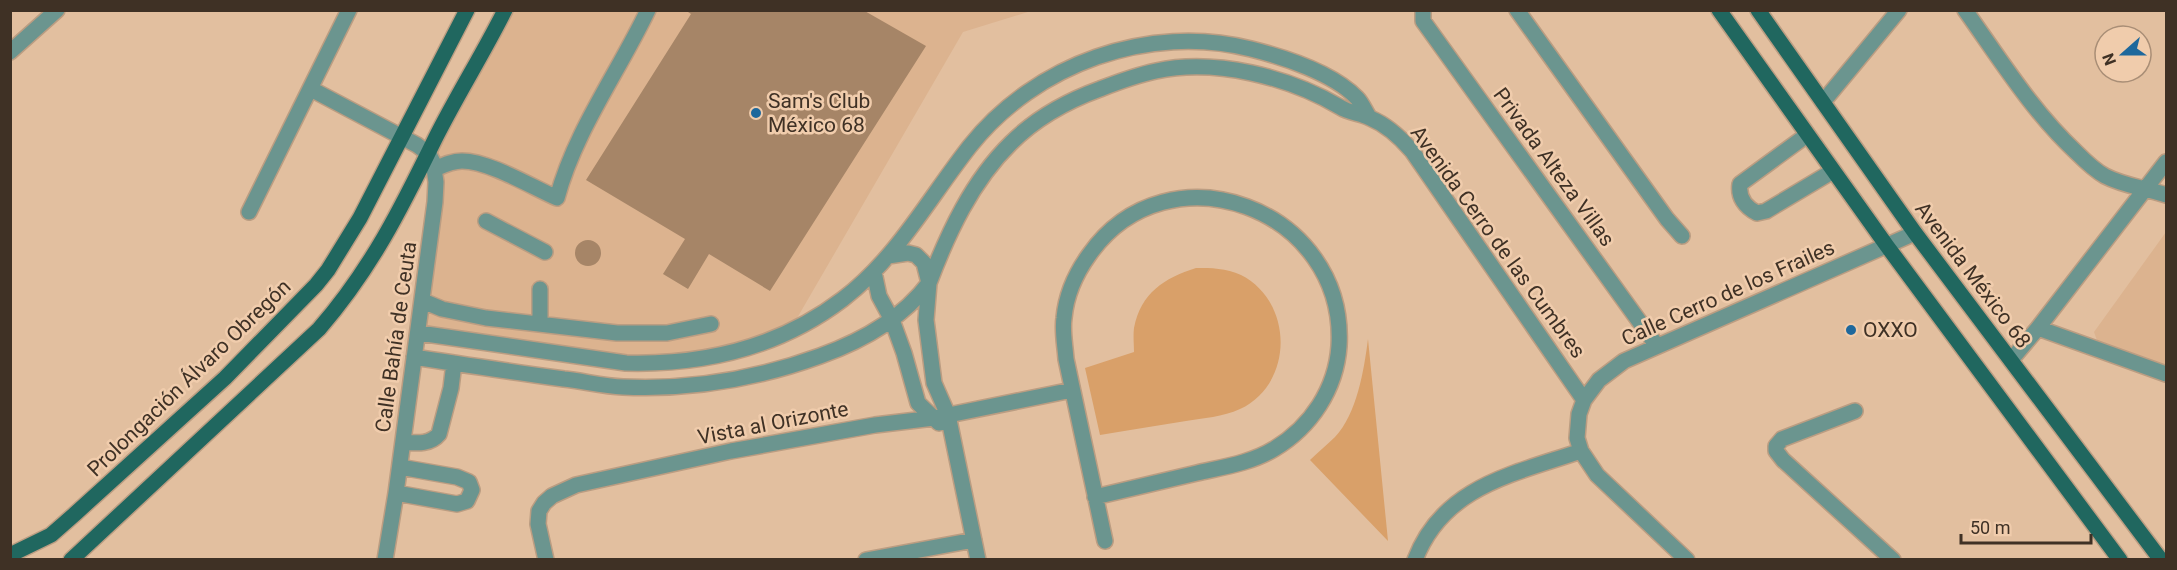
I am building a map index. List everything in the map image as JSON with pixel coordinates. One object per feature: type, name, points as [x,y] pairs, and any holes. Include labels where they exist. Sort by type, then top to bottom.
[{"type":"main road","name":"Prolongación Álvaro Obregón","points":[[10,555],[51,535],[76,513],[225,378],[316,285],[335,260],[360,218],[467,10]]},
{"type":"main road","points":[[71,560],[319,329],[342,302],[393,224],[505,10]]},
{"type":"main road","points":[[1719,10],[1887,246],[2120,560]]},
{"type":"main road","name":"Avenida México 68","points":[[1758,10],[1915,233],[2162,560]]},
{"type":"street","points":[[10,52],[57,10]]},
{"type":"street","points":[[249,212],[349,10]]},
{"type":"street","points":[[435,169],[452,162],[472,162],[506,174],[557,198],[563,175],[588,123],[648,10]]},
{"type":"street","name":"Privada Alteza Villas","points":[[1423,10],[1423,21],[1657,346]]},
{"type":"street","points":[[1517,10],[1667,219],[1682,236]]},
{"type":"street","points":[[1823,102],[1899,10]]},
{"type":"street","points":[[1965,10],[2045,122],[2068,145],[2103,175],[2117,182],[2166,195]]},
{"type":"street","name":"Avenida Cerro de las Cumbres","points":[[419,333],[626,363],[650,364],[703,359],[749,348],[789,332],[844,299],[874,272],[920,217],[971,145],[1005,109],[1037,86],[1069,68],[1108,53],[1150,43],[1175,40],[1236,45],[1265,52],[1316,71],[1357,98],[1369,117]]},
{"type":"street","name":"Avenida Cerro de las Cumbres","points":[[414,357],[622,387],[700,385],[755,375],[803,362],[838,349],[892,320],[914,301],[928,283],[967,201],[987,170],[1027,128],[1058,107],[1099,89],[1157,70],[1214,68],[1262,75],[1321,96],[1348,112],[1369,117],[1396,133],[1412,151],[1584,400]]},
{"type":"street","points":[[311,89],[401,135],[429,154]]},
{"type":"street","points":[[1807,135],[1740,184],[1741,196],[1748,207],[1757,213],[1766,212],[1833,171]]},
{"type":"street","name":"Calle Bahía de Ceuta","points":[[384,560],[419,333],[435,202],[435,169],[429,154]]},
{"type":"street","points":[[2011,360],[2166,162]]},
{"type":"street","points":[[1095,497],[1247,461],[1273,449],[1302,428],[1312,416],[1328,389],[1338,357],[1339,320],[1332,287],[1326,275],[1306,247],[1292,233],[1260,212],[1223,200],[1202,198],[1165,202],[1149,207],[1131,217],[1104,237],[1082,266],[1073,285],[1064,318],[1066,359],[1095,497],[1106,541]]},
{"type":"street","points":[[486,221],[545,252]]},
{"type":"street","name":"Calle Cerro de los Frailes","points":[[1581,451],[1577,438],[1579,414],[1584,400],[1599,380],[1624,361],[1915,233]]},
{"type":"street","points":[[888,256],[908,253],[916,255],[924,263],[928,283],[927,320],[934,383],[941,416],[953,435],[978,560]]},
{"type":"street","points":[[874,272],[879,296],[892,320],[918,403],[941,416]]},
{"type":"street","points":[[540,289],[540,324]]},
{"type":"street","points":[[423,301],[442,309],[464,314],[617,333],[667,333],[711,324]]},
{"type":"street","points":[[2038,328],[2166,374]]},
{"type":"street","points":[[403,442],[426,442],[436,438],[439,434],[454,363]]},
{"type":"street","name":"Vista al Orizonte","points":[[546,560],[538,516],[544,503],[562,490],[609,477],[731,452],[875,425],[941,416],[1072,390]]},
{"type":"street","points":[[1855,411],[1782,439],[1776,446],[1776,451],[1783,460],[1893,560]]},
{"type":"street","points":[[1415,560],[1429,532],[1457,500],[1480,487],[1581,451],[1597,475],[1687,560]]},
{"type":"street","points":[[396,493],[460,504],[467,501],[472,490],[469,482],[457,477],[400,466]]},
{"type":"street","points":[[866,560],[974,540]]},
{"type":"shaded area","points":[[502,11],[1031,11],[963,32],[789,332],[679,362],[419,333],[435,141]]},
{"type":"shaded area","points":[[2166,232],[2166,367],[2098,343],[2094,332]]},
{"type":"shaded area","points":[[1196,268],[1213,268],[1241,275],[1258,287],[1271,304],[1278,323],[1281,343],[1278,363],[1270,381],[1258,397],[1240,409],[1227,414],[1100,435],[1085,368],[1134,352],[1134,328],[1137,316],[1148,296],[1164,282]]},
{"type":"shaded area","points":[[1368,339],[1388,541],[1310,460],[1335,437],[1349,416],[1362,378]]},
{"type":"building","name":"Sam's Club México 68","points":[[685,10],[863,10],[926,46],[770,291],[709,254],[688,289],[663,274],[685,239],[586,180],[691,14]]},
{"type":"building","points":[[588,240],[597,244],[601,253],[597,262],[588,266],[579,262],[575,253],[579,244]]},
{"type":"place","name":"Sam's Club México 68","points":[[756,113]]},
{"type":"place","name":"OXXO","points":[[1851,330]]}]
